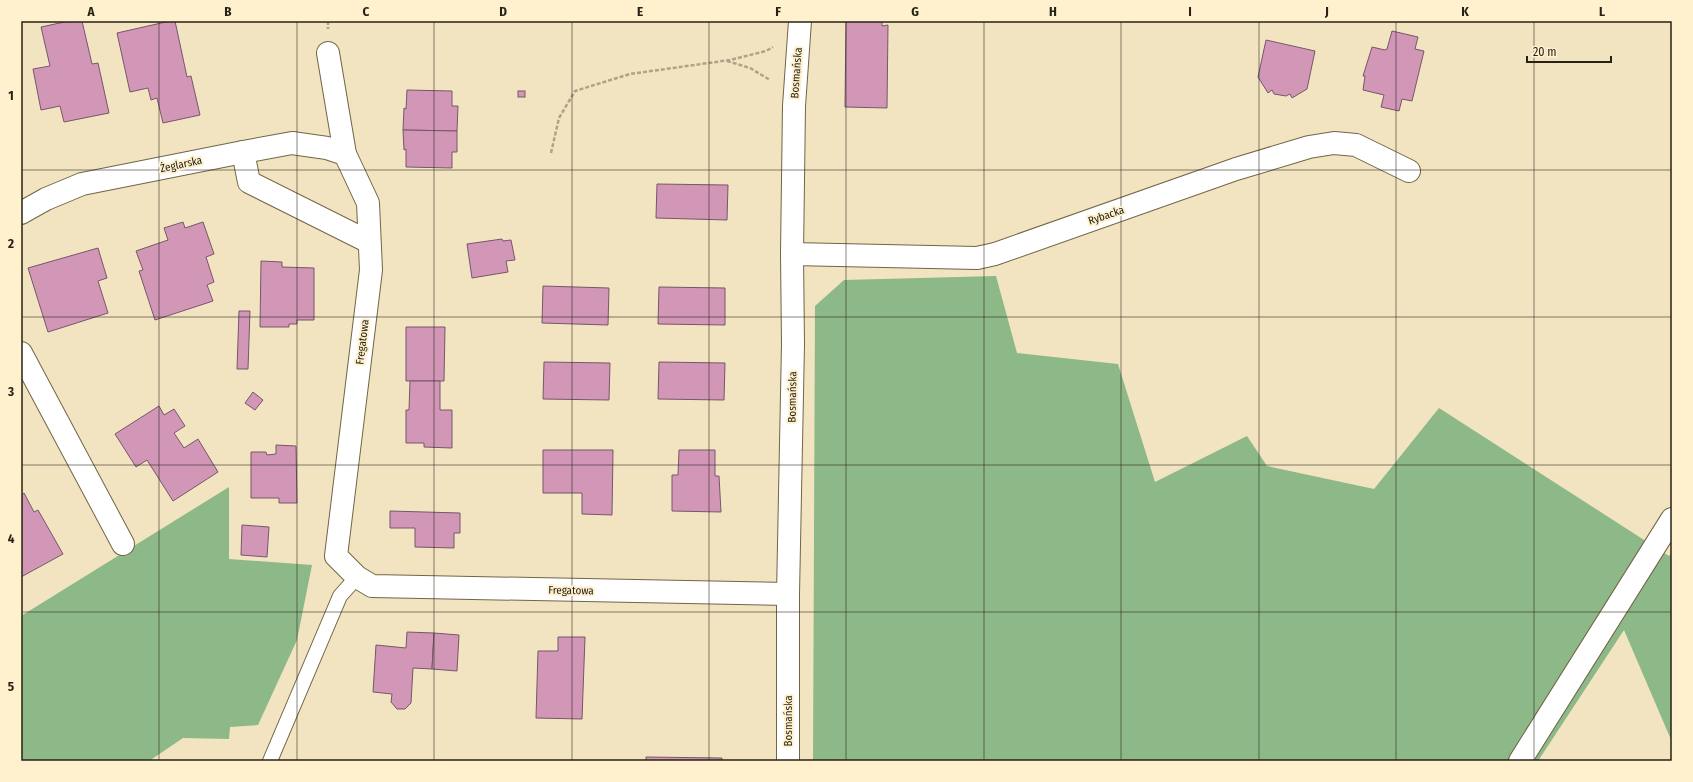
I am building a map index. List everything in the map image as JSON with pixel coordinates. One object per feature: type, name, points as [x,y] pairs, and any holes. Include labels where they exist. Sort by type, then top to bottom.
[{"type":"street","name":"Bosmańska","points":[[788,761],[788,594],[794,344],[792,254],[794,106],[800,27]]},
{"type":"street","name":"Fregatowa","points":[[328,53],[345,154],[368,203],[371,270],[336,556],[357,577],[372,586],[788,594]]},
{"type":"street","name":"Żeglarska","points":[[21,213],[46,199],[82,184],[292,143],[327,148],[345,154]]},
{"type":"street","name":"Rybacka","points":[[792,254],[977,258],[995,254],[1236,169],[1309,147],[1334,143],[1356,145],[1409,171]]},
{"type":"street","points":[[243,152],[249,182],[369,242]]},
{"type":"street","points":[[21,353],[123,544]]},
{"type":"street","points":[[1520,761],[1672,519]]},
{"type":"lane","points":[[270,761],[340,596],[357,577]]},
{"type":"path","points":[[551,153],[559,118],[575,91],[630,74],[725,60],[766,51],[800,27]]},
{"type":"path","points":[[725,60],[750,68],[770,80],[794,106]]},
{"type":"green space","points":[[996,276],[1017,353],[1118,364],[1155,482],[1247,436],[1267,466],[1374,489],[1439,408],[1669,556],[1672,552],[1672,742],[1624,630],[1538,761],[813,761],[815,306],[844,280]]},
{"type":"green space","points":[[229,487],[229,559],[312,565],[297,640],[258,725],[230,727],[229,739],[183,738],[149,761],[21,761],[21,616]]},
{"type":"building","points":[[69,21],[82,21],[92,64],[98,63],[109,113],[64,122],[60,106],[41,110],[33,69],[50,66],[41,27]]},
{"type":"building","points":[[175,21],[187,77],[191,76],[200,115],[163,123],[157,98],[151,100],[148,88],[130,92],[117,33]]},
{"type":"building","points":[[846,21],[882,21],[882,26],[888,25],[887,108],[845,107]]},
{"type":"building","points":[[1392,31],[1418,37],[1415,49],[1424,51],[1412,101],[1402,99],[1399,111],[1381,107],[1384,95],[1363,90],[1365,76],[1363,76],[1372,47],[1385,50],[1387,49]]},
{"type":"building","points":[[1266,40],[1315,51],[1307,89],[1292,98],[1290,94],[1286,96],[1274,94],[1272,90],[1268,93],[1258,77]]},
{"type":"building","points":[[407,90],[452,91],[452,106],[458,106],[457,131],[403,130]]},
{"type":"building","points":[[518,91],[525,91],[525,97],[518,97]]},
{"type":"building","points":[[403,130],[457,131],[457,152],[452,152],[452,168],[406,167],[406,149],[404,150]]},
{"type":"building","points":[[657,184],[728,185],[727,220],[656,218]]},
{"type":"building","points":[[183,222],[185,228],[203,222],[214,254],[206,257],[214,282],[207,285],[213,301],[155,320],[139,271],[143,270],[136,251],[168,240],[164,228]]},
{"type":"building","points":[[502,239],[503,241],[511,240],[515,260],[506,261],[508,272],[472,278],[467,244]]},
{"type":"building","points":[[98,248],[107,278],[98,281],[108,313],[48,332],[28,268]]},
{"type":"building","points":[[261,261],[282,262],[282,267],[314,268],[314,320],[297,320],[297,324],[289,324],[289,327],[260,327]]},
{"type":"building","points":[[543,286],[609,288],[608,325],[542,323]]},
{"type":"building","points":[[659,287],[725,288],[725,325],[658,324]]},
{"type":"building","points":[[239,311],[250,311],[248,369],[237,369]]},
{"type":"building","points":[[406,327],[445,327],[444,381],[406,381]]},
{"type":"building","points":[[544,362],[610,363],[609,400],[543,399]]},
{"type":"building","points":[[659,362],[725,363],[724,400],[658,399]]},
{"type":"building","points":[[410,381],[440,381],[440,410],[452,410],[452,448],[424,447],[424,443],[406,443],[406,410],[409,410]]},
{"type":"building","points":[[253,392],[263,400],[255,410],[245,403]]},
{"type":"building","points":[[159,406],[164,415],[174,409],[185,426],[174,433],[184,448],[198,439],[218,472],[173,501],[147,460],[136,467],[115,434]]},
{"type":"building","points":[[276,445],[296,446],[297,503],[279,503],[279,498],[251,498],[251,452],[266,452],[267,455],[276,454]]},
{"type":"building","points":[[543,450],[613,450],[612,515],[582,514],[582,493],[543,493]]},
{"type":"building","points":[[679,450],[715,450],[715,476],[719,476],[721,512],[672,511],[672,475],[678,475]]},
{"type":"building","points":[[24,493],[34,512],[38,510],[63,554],[21,577],[21,495]]},
{"type":"building","points":[[390,511],[460,513],[460,533],[454,533],[454,548],[415,547],[415,528],[390,528]]},
{"type":"building","points":[[242,525],[269,527],[267,557],[241,555]]},
{"type":"building","points":[[407,632],[434,633],[432,669],[413,668],[411,703],[405,709],[397,709],[391,702],[392,694],[373,692],[376,645],[406,648]]},
{"type":"building","points":[[434,633],[459,635],[457,671],[432,669]]},
{"type":"building","points":[[558,637],[585,637],[582,719],[536,718],[538,651],[558,651]]},
{"type":"building","points":[[646,757],[722,758],[722,761],[646,761]]}]
